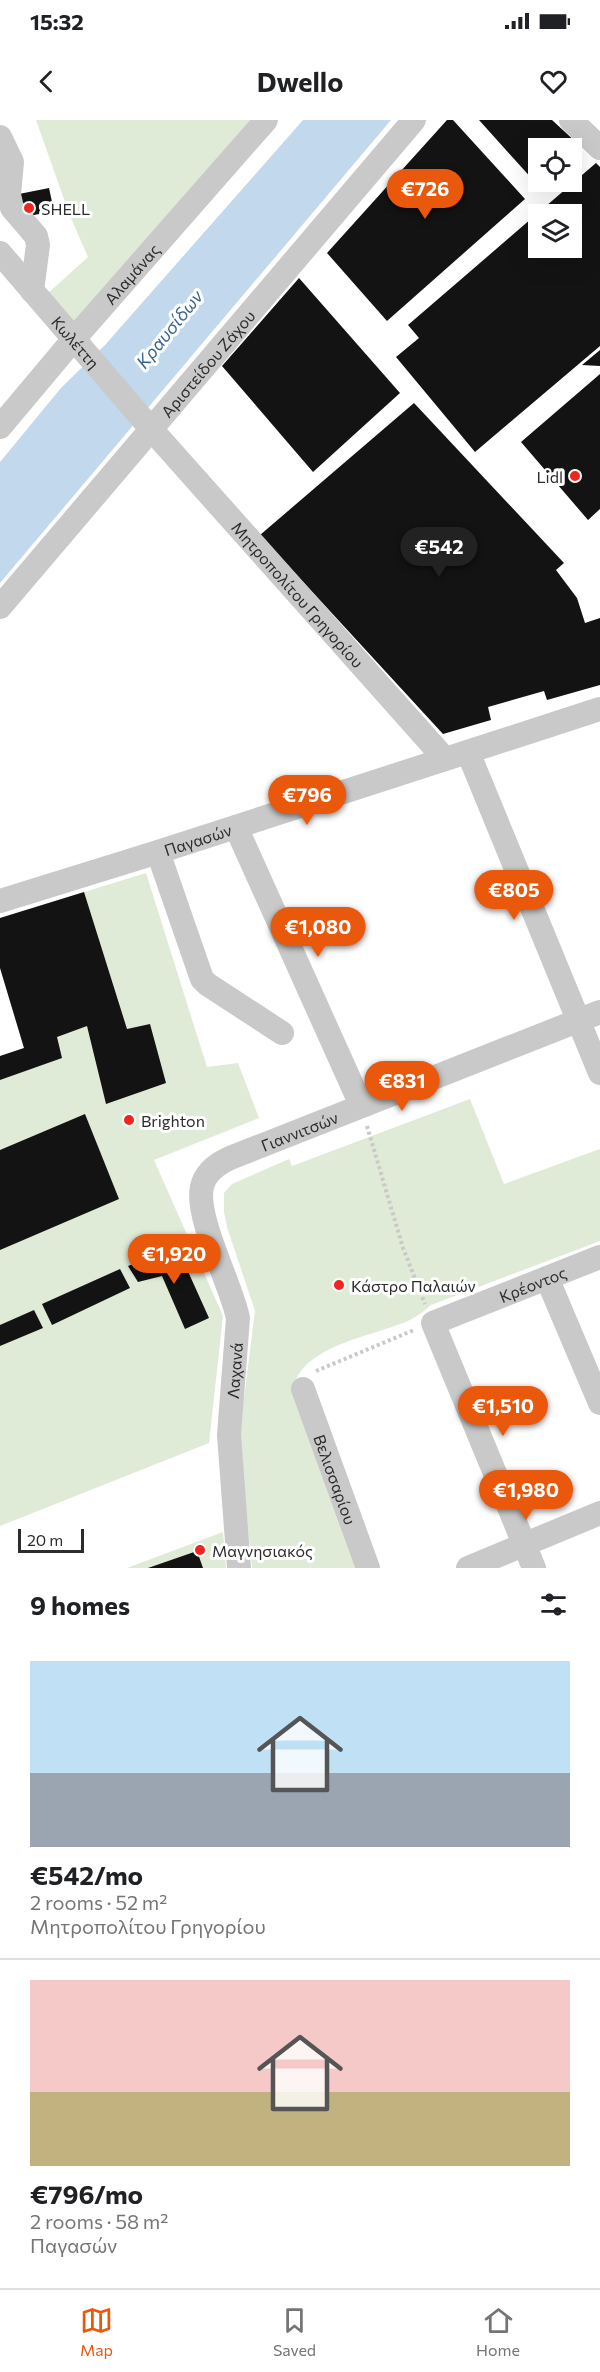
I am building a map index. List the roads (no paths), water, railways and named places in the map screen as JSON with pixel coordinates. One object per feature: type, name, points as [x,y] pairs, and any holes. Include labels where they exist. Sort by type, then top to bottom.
[{"type":"street","points":[[0,131],[12,120]]},
{"type":"street","name":"Αλαμάνας","points":[[0,427],[266,120]]},
{"type":"street","name":"Αριστείδου Ζάχου","points":[[0,607],[414,120]]},
{"type":"street","points":[[571,120],[600,148]]},
{"type":"street","points":[[0,137],[12,162],[9,195],[12,208],[36,236],[38,245],[32,291]]},
{"type":"street","name":"Κωλέττη","points":[[0,253],[152,430]]},
{"type":"street","name":"Μητροπολίτου Γρηγορίου","points":[[152,430],[445,759]]},
{"type":"street","name":"Παγασών","points":[[0,901],[600,709]]},
{"type":"street","points":[[468,752],[600,1073]]},
{"type":"street","points":[[236,827],[361,1105]]},
{"type":"street","points":[[158,852],[202,979],[282,1033]]},
{"type":"street","name":"Γιαννιτσών","points":[[205,1179],[215,1166],[226,1160],[600,1012]]},
{"type":"street","name":"Λαχανά","points":[[205,1179],[201,1192],[202,1211],[234,1300],[238,1318],[230,1421],[231,1479],[239,1568]]},
{"type":"street","name":"Κρέοντος","points":[[524,1545],[433,1323],[600,1257]]},
{"type":"street","points":[[547,1278],[600,1403]]},
{"type":"street","name":"Βελισσαρίου","points":[[303,1389],[368,1568]]},
{"type":"street","points":[[468,1568],[600,1513]]},
{"type":"street","points":[[524,1545],[534,1568]]},
{"type":"water","name":"Κραυσίδων","points":[[303,120],[391,120],[0,583],[0,462],[61,388],[105,345]]},
{"type":"place","name":"SHELL","points":[[29,208]]},
{"type":"place","name":"Lidl","points":[[575,476]]},
{"type":"place","name":"Brighton","points":[[129,1120]]},
{"type":"place","name":"Κάστρο Παλαιών","points":[[339,1285]]},
{"type":"place","name":"Μαγνησιακός","points":[[200,1550]]}]
